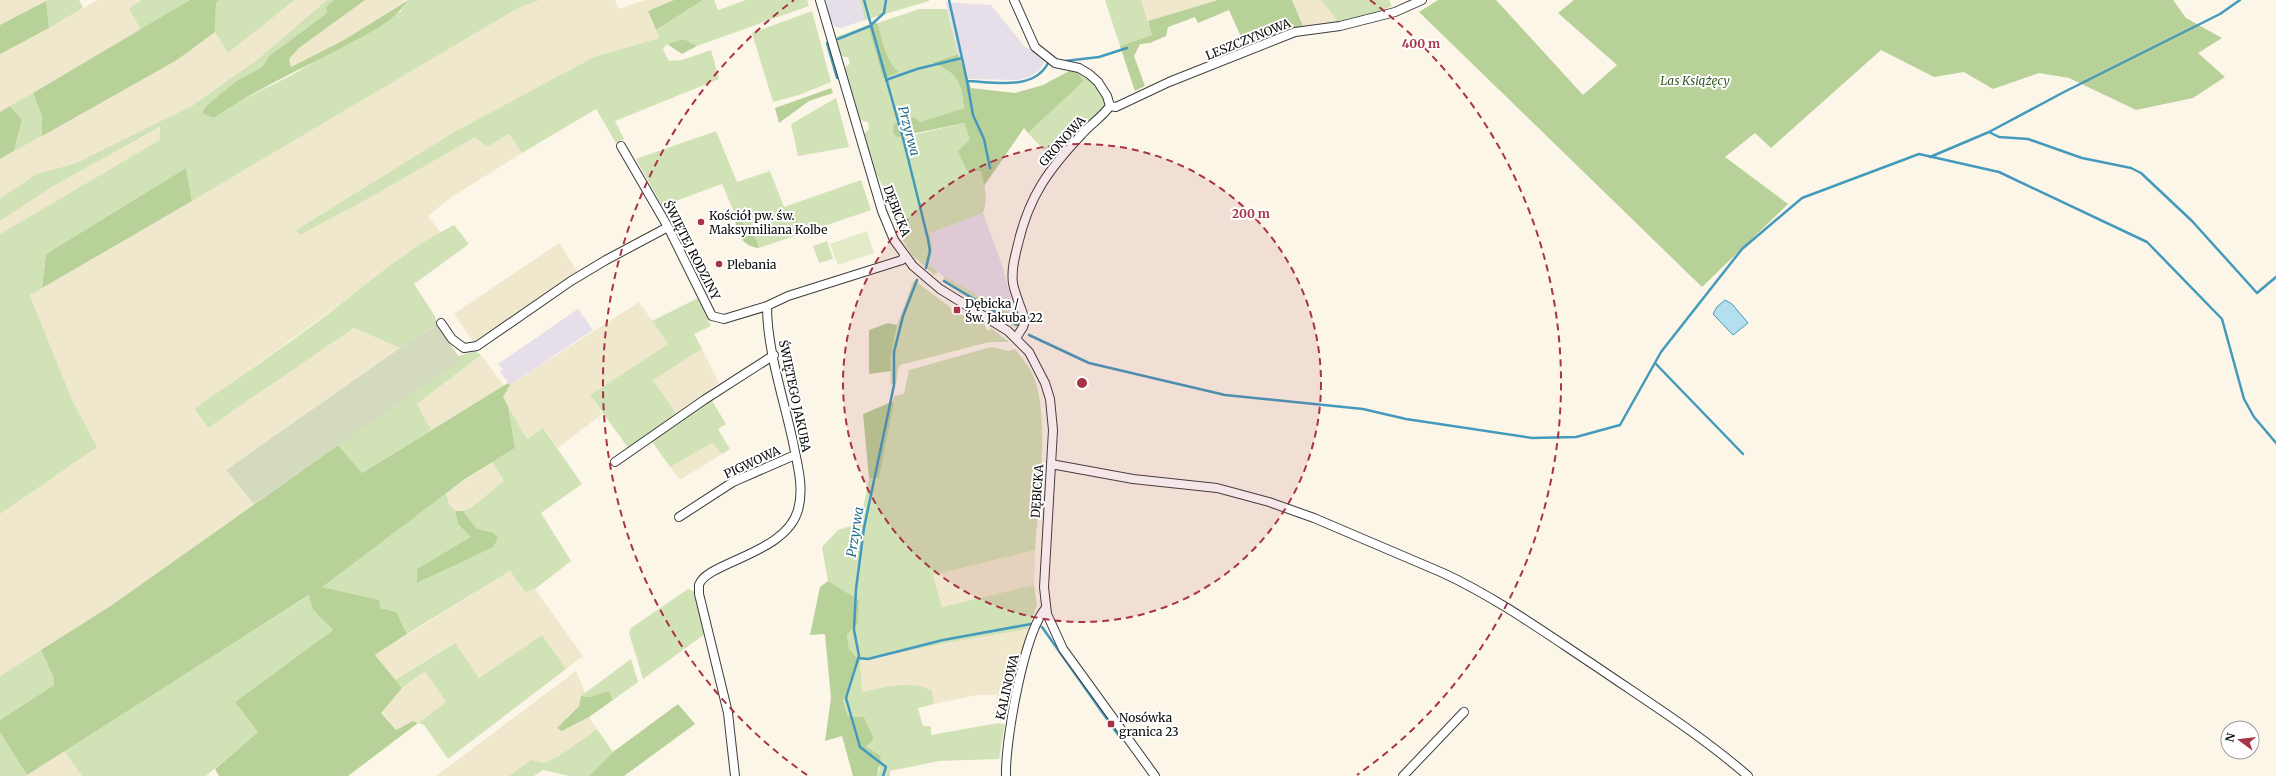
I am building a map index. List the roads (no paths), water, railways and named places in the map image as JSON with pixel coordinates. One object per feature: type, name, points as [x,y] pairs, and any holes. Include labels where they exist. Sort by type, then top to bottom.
[{"type":"street","name":"DĘBICKA","points":[[820,0],[882,211],[894,240],[904,256],[932,282],[994,321],[1016,338],[1029,352],[1046,382],[1052,415],[1051,464],[1044,580],[1046,608],[1063,649],[1155,776]]},
{"type":"street","points":[[1014,0],[1035,47],[1055,63],[1079,68],[1089,74],[1098,82],[1107,96],[1110,106]]},
{"type":"street","name":"LESZCZYNOWA","points":[[1110,106],[1116,107],[1169,82],[1295,32],[1352,23],[1395,12],[1422,0]]},
{"type":"street","name":"GRONOWA","points":[[1016,338],[1023,327],[1024,321],[1013,282],[1013,268],[1028,209],[1043,182],[1059,160],[1087,128],[1104,114],[1110,106]]},
{"type":"street","name":"ŚWIĘTEJ RODZINY","points":[[621,146],[668,227],[712,316],[724,319],[767,306]]},
{"type":"street","points":[[441,323],[452,339],[464,348],[477,346],[571,281],[606,260],[668,227]]},
{"type":"street","points":[[767,306],[788,296],[902,260],[904,256]]},
{"type":"street","name":"ŚWIĘTEGO JAKUBA","points":[[735,776],[728,713],[699,594],[700,584],[708,575],[770,544],[785,532],[798,512],[802,495],[767,319],[767,306]]},
{"type":"street","points":[[615,462],[704,400],[774,355]]},
{"type":"street","name":"PIGWOWA","points":[[679,517],[733,482],[795,455]]},
{"type":"street","points":[[1051,464],[1133,480],[1217,488],[1269,502],[1314,518],[1464,583],[1540,630],[1676,722],[1725,756],[1748,776]]},
{"type":"street","name":"KALINOWA","points":[[1006,776],[1008,741],[1026,656],[1038,619],[1046,608]]},
{"type":"street","points":[[1403,776],[1464,712]]},
{"type":"water","points":[[1725,300],[1732,304],[1748,323],[1733,335],[1713,314],[1717,307]]},
{"type":"waterway","name":"Przyrwa","points":[[864,0],[904,142],[928,239],[930,251],[926,268]]},
{"type":"waterway","name":"Przyrwa","points":[[838,39],[870,26],[884,13],[886,0]]},
{"type":"waterway","points":[[949,0],[962,58]]},
{"type":"waterway","points":[[1989,132],[2064,92],[2220,14],[2240,0]]},
{"type":"waterway","points":[[827,43],[837,78]]},
{"type":"waterway","points":[[1065,61],[1099,57],[1127,48]]},
{"type":"waterway","points":[[886,80],[917,69],[962,58],[967,81],[1012,83],[1033,78],[1042,72],[1048,63],[1050,63]]},
{"type":"waterway","points":[[967,81],[973,115],[984,139],[990,168]]},
{"type":"waterway","points":[[1930,157],[1989,132],[1999,137],[2028,139],[2082,158],[2131,168],[2141,173],[2192,221],[2257,293],[2276,277]]},
{"type":"waterway","points":[[1029,335],[1089,363],[1225,395],[1363,409],[1406,419],[1532,438],[1576,437],[1620,425],[1661,352],[1742,249],[1802,198],[1919,154],[1999,172],[2147,242],[2222,319],[2244,399],[2254,417],[2276,443]]},
{"type":"waterway","name":"Przyrwa","points":[[883,776],[886,767],[860,747],[846,698],[859,656],[854,630],[856,589],[864,528],[894,385],[894,352],[903,316],[917,280]]},
{"type":"waterway","points":[[944,281],[1017,325]]},
{"type":"waterway","points":[[1655,363],[1743,454]]},
{"type":"waterway","points":[[858,658],[868,659],[943,640],[1031,624]]},
{"type":"waterway","points":[[1042,627],[1119,736]]},
{"type":"place","name":"Kościół pw. św. Maksymiliana Kolbe","points":[[701,222]]},
{"type":"place","name":"Plebania","points":[[719,264]]},
{"type":"place","name":"Dębicka / Św. Jakuba 22","points":[[957,310]]},
{"type":"place","name":"Nosówka granica 23","points":[[1111,724]]},
{"type":"park label","name":"Las Książęcy","points":[[1695,80]]}]
